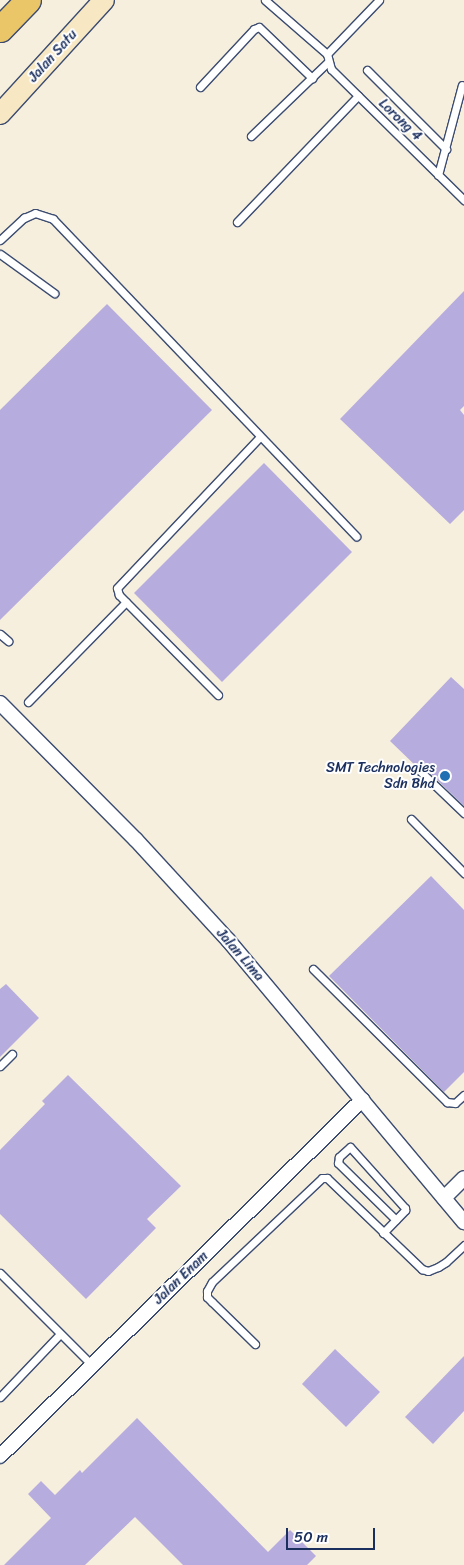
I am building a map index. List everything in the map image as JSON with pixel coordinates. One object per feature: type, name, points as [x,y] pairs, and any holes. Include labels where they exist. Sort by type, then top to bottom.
[{"type":"highway","points":[[0,29],[28,0]]},
{"type":"main road","name":"Jalan Satu","points":[[0,114],[104,0]]},
{"type":"street","name":"Jalan Lima","points":[[0,703],[136,840],[228,940],[464,1222]]},
{"type":"street","name":"Jalan Enam","points":[[0,1456],[362,1100]]},
{"type":"street","points":[[444,1198],[464,1178]]},
{"type":"lane","name":"Lorong 4","points":[[265,0],[328,58],[331,69],[464,200]]},
{"type":"lane","points":[[250,136],[312,78],[378,0]]},
{"type":"lane","points":[[200,87],[254,28],[258,27],[312,78]]},
{"type":"lane","points":[[367,70],[446,149]]},
{"type":"lane","points":[[438,175],[462,85]]},
{"type":"lane","points":[[236,222],[358,96]]},
{"type":"lane","points":[[0,240],[24,218],[35,213],[52,219],[356,536]]},
{"type":"lane","points":[[0,254],[54,293]]},
{"type":"lane","points":[[218,695],[119,595],[117,588],[260,437]]},
{"type":"lane","points":[[28,702],[126,602]]},
{"type":"lane","points":[[0,634],[8,641]]},
{"type":"lane","points":[[420,771],[464,813]]},
{"type":"lane","points":[[411,819],[464,873]]},
{"type":"lane","points":[[313,969],[447,1102],[455,1103],[464,1095]]},
{"type":"lane","points":[[0,1066],[12,1054]]},
{"type":"lane","points":[[383,1233],[396,1220],[405,1210],[404,1206],[350,1147],[339,1157],[338,1163],[396,1220]]},
{"type":"lane","points":[[254,1344],[207,1297],[207,1291],[212,1282],[318,1180],[327,1178],[411,1261],[422,1269],[428,1271],[446,1262],[464,1245]]},
{"type":"lane","points":[[0,1273],[92,1366]]},
{"type":"lane","points":[[0,1397],[60,1334]]},
{"type":"building","points":[[464,291],[464,406],[460,410],[464,415],[464,510],[450,524],[340,419]]},
{"type":"building","points":[[107,304],[212,410],[0,620],[0,410]]},
{"type":"building","points":[[264,463],[352,552],[222,682],[134,593]]},
{"type":"building","name":"SMT Technologies Sdn Bhd","points":[[451,677],[464,689],[464,806],[424,767],[417,767],[390,741]]},
{"type":"building","points":[[431,876],[464,910],[464,1072],[444,1092],[329,976]]},
{"type":"building","points":[[6,984],[39,1018],[0,1057],[0,989]]},
{"type":"building","points":[[68,1075],[181,1186],[147,1219],[156,1228],[86,1299],[0,1214],[0,1150],[45,1104],[42,1101]]},
{"type":"building","points":[[335,1349],[380,1392],[346,1427],[302,1384]]},
{"type":"building","points":[[464,1356],[464,1411],[433,1444],[405,1417]]},
{"type":"building","points":[[137,1418],[268,1552],[290,1530],[316,1556],[307,1565],[183,1565],[135,1517],[85,1565],[4,1565],[51,1518],[28,1494],[41,1481],[55,1495],[80,1470],[82,1473]]},
{"type":"place","name":"SMT Technologies Sdn Bhd","points":[[445,776]]}]
